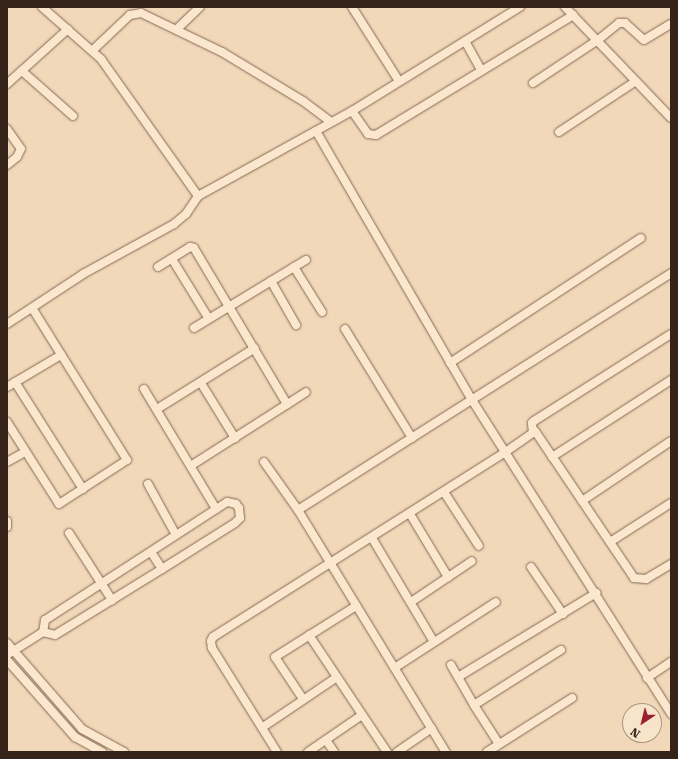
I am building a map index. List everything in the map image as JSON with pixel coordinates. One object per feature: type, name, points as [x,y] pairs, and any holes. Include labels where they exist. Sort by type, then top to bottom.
[{"type":"street","points":[[42,7],[93,50],[121,85],[198,196]]},
{"type":"street","points":[[177,29],[200,7]]},
{"type":"street","points":[[352,7],[399,81]]},
{"type":"street","points":[[7,324],[83,274],[174,224],[186,214],[198,196],[352,111],[520,7]]},
{"type":"street","points":[[566,7],[671,118]]},
{"type":"street","points":[[93,50],[136,10],[177,29],[262,75],[303,101],[331,122]]},
{"type":"street","points":[[352,111],[368,134],[376,135],[573,15]]},
{"type":"street","points":[[533,83],[598,40],[622,22],[644,40],[671,24]]},
{"type":"street","points":[[7,84],[68,28]]},
{"type":"street","points":[[465,41],[481,70]]},
{"type":"street","points":[[22,71],[73,116]]},
{"type":"street","points":[[559,132],[636,81]]},
{"type":"street","points":[[7,129],[21,149],[17,157],[7,165]]},
{"type":"street","points":[[316,132],[504,453],[596,593],[647,678],[671,714]]},
{"type":"street","points":[[450,363],[641,238]]},
{"type":"street","points":[[158,267],[190,247],[194,248],[256,348],[287,404]]},
{"type":"street","points":[[172,259],[209,319]]},
{"type":"street","points":[[194,328],[306,260]]},
{"type":"street","points":[[294,267],[322,312]]},
{"type":"street","points":[[298,510],[671,273]]},
{"type":"street","points":[[271,281],[296,325]]},
{"type":"street","points":[[7,422],[56,502],[64,503],[125,462],[127,458],[32,308]]},
{"type":"street","points":[[345,329],[412,438]]},
{"type":"street","points":[[671,334],[534,421],[532,424],[552,457],[638,580],[646,579],[671,564]]},
{"type":"street","points":[[157,409],[256,348]]},
{"type":"street","points":[[7,387],[61,355]]},
{"type":"street","points":[[552,457],[671,380]]},
{"type":"street","points":[[15,382],[83,489]]},
{"type":"street","points":[[201,383],[235,438]]},
{"type":"street","points":[[144,389],[192,465],[216,509]]},
{"type":"street","points":[[192,465],[306,392]]},
{"type":"street","points":[[277,752],[263,727],[212,648],[211,641],[330,563],[444,492],[535,431]]},
{"type":"street","points":[[582,501],[671,441]]},
{"type":"street","points":[[7,462],[25,452]]},
{"type":"street","points":[[264,462],[298,510],[356,606],[396,666],[446,752]]},
{"type":"street","points":[[148,484],[176,535]]},
{"type":"street","points":[[444,492],[479,546]]},
{"type":"street","points":[[7,655],[43,632],[55,635],[162,569],[240,518],[239,508],[230,501],[216,509],[151,552],[101,582],[45,620],[43,632]]},
{"type":"street","points":[[610,542],[671,503]]},
{"type":"street","points":[[410,514],[448,577]]},
{"type":"street","points":[[7,521],[7,527]]},
{"type":"street","points":[[69,533],[112,600]]},
{"type":"street","points":[[372,538],[434,642]]},
{"type":"street","points":[[151,552],[162,569]]},
{"type":"street","points":[[411,602],[472,561]]},
{"type":"street","points":[[531,567],[563,614]]},
{"type":"street","points":[[458,677],[596,593]]},
{"type":"street","points":[[396,666],[496,602]]},
{"type":"street","points":[[303,699],[275,657],[356,606]]},
{"type":"street","points":[[309,635],[387,752]]},
{"type":"street","points":[[7,643],[82,729],[124,752]]},
{"type":"street","points":[[474,705],[562,650]]},
{"type":"street","points":[[7,660],[75,737],[102,752]]},
{"type":"street","points":[[647,678],[671,662]]},
{"type":"street","points":[[451,665],[498,744]]},
{"type":"street","points":[[263,727],[337,676]]},
{"type":"street","points":[[487,752],[572,698]]},
{"type":"street","points":[[308,752],[362,715]]},
{"type":"street","points":[[397,752],[432,728]]},
{"type":"street","points":[[326,740],[334,752]]}]
